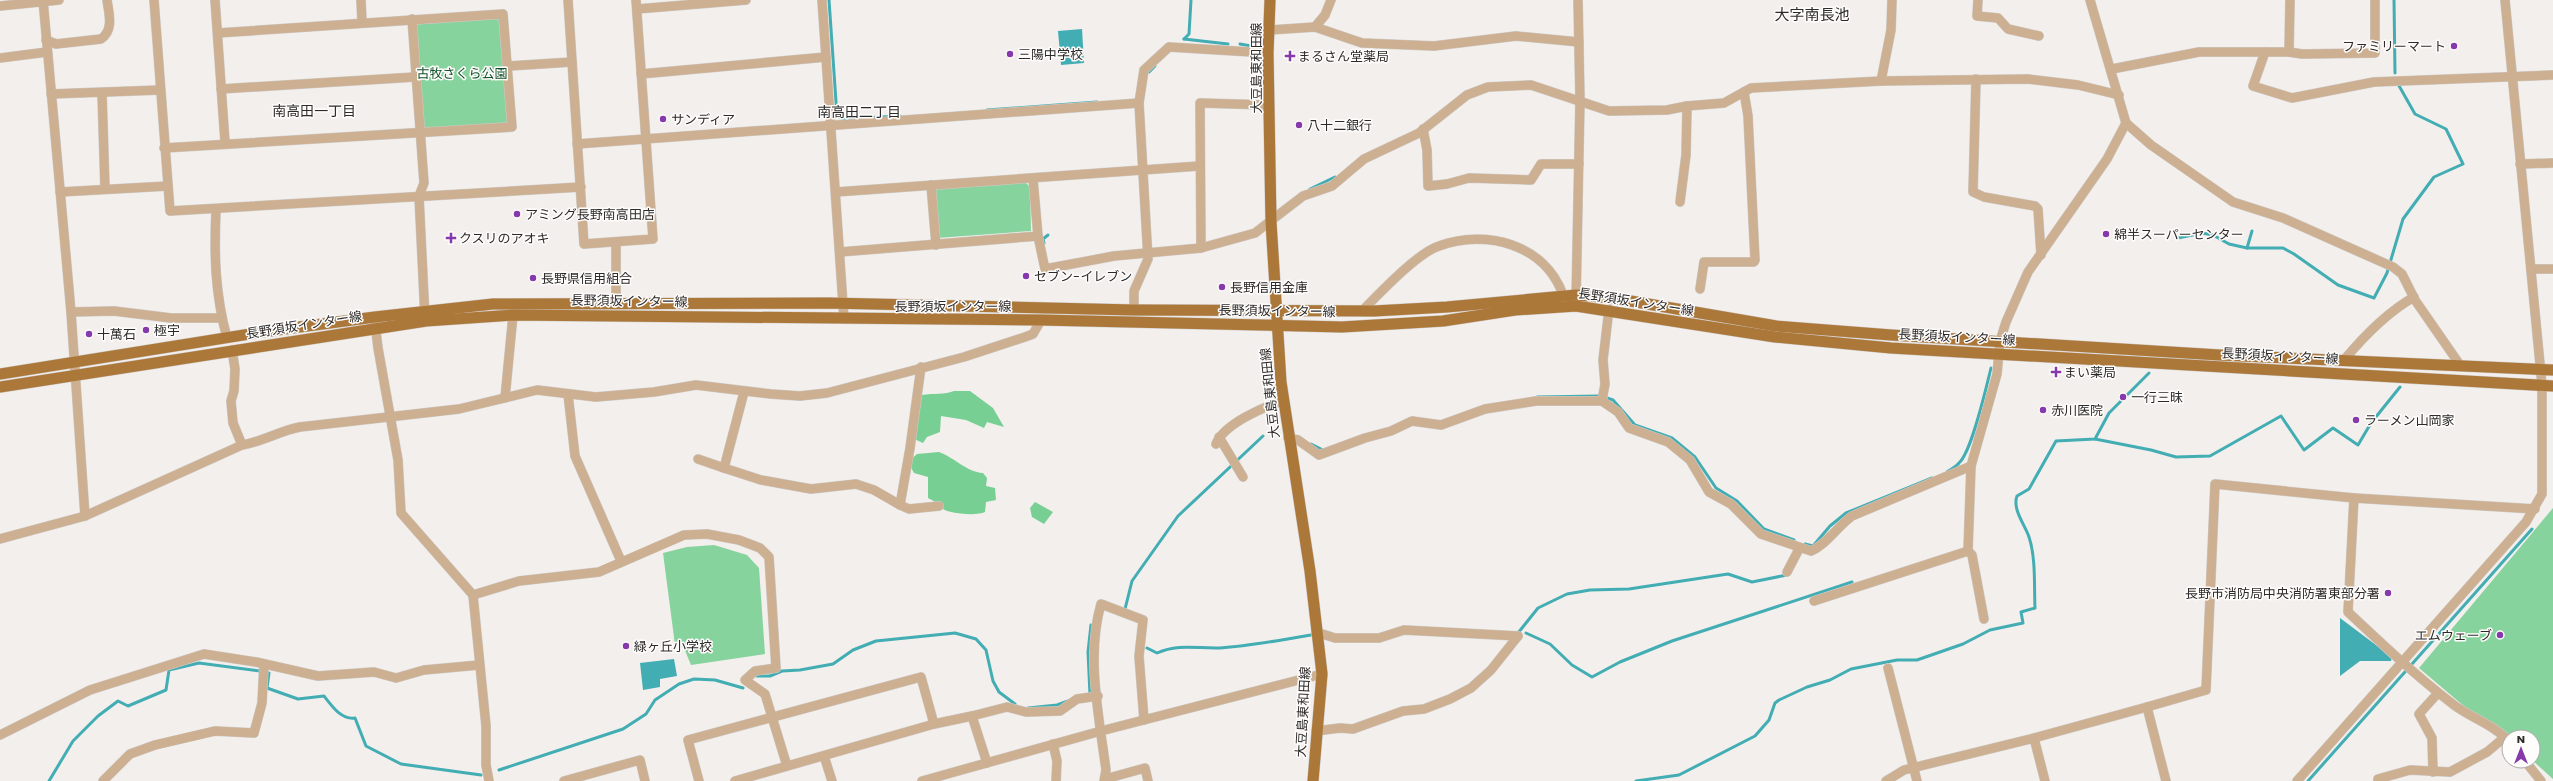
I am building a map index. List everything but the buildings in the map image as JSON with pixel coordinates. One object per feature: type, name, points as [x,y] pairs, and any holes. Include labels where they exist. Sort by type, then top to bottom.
[{"type":"main road","name":"大豆島東和田線","points":[[1270,0],[1268,54],[1271,222],[1277,325],[1288,438],[1310,571],[1322,674],[1313,781]]},
{"type":"main road","name":"長野須坂インター線","points":[[0,387],[376,328],[425,316],[492,304],[616,302],[843,303],[1134,310],[1362,311],[1447,307],[1563,295],[1609,309],[1775,337],[1891,348],[2548,386]]},
{"type":"main road","name":"長野須坂インター線","points":[[0,374],[375,316],[566,314],[1380,326],[1443,321],[1576,300],[1613,298],[1776,326],[2000,341],[2553,370]]},
{"type":"street","points":[[0,6],[59,0]]},
{"type":"street","points":[[46,40],[56,44],[101,39],[108,34],[110,27],[107,0]]},
{"type":"street","points":[[154,0],[164,148],[170,211],[216,210],[581,186]]},
{"type":"street","points":[[215,0],[225,142]]},
{"type":"street","points":[[361,0],[362,22]]},
{"type":"street","points":[[568,0],[584,244],[653,239],[636,4],[746,0]]},
{"type":"street","points":[[822,0],[844,319]]},
{"type":"street","points":[[1315,27],[1325,15],[1331,0]]},
{"type":"street","points":[[1576,300],[1580,100],[1578,0]]},
{"type":"street","points":[[1881,81],[1891,30],[1892,0]]},
{"type":"street","points":[[1978,0],[1977,16],[1998,18],[2008,29],[2039,36]]},
{"type":"street","points":[[2090,0],[2112,69],[2126,123],[2151,145],[2233,202],[2283,218],[2389,265],[2402,274],[2414,297],[2460,365]]},
{"type":"street","points":[[2289,52],[2290,0]]},
{"type":"street","points":[[2112,69],[2199,52],[2289,52],[2302,54],[2375,53],[2375,0]]},
{"type":"street","points":[[2297,781],[2407,667],[2526,522],[2535,509],[2542,494],[2548,386],[2542,370],[2520,164],[2505,0]]},
{"type":"street","points":[[43,1],[71,312],[85,516]]},
{"type":"street","points":[[164,148],[225,142],[419,134],[512,127],[509,66],[503,14],[362,22],[218,33]]},
{"type":"street","points":[[412,19],[419,134],[424,183],[419,196],[425,316]]},
{"type":"street","points":[[1269,30],[1315,27],[1362,43],[1434,46],[1516,36],[1579,42]]},
{"type":"street","points":[[1134,310],[1134,290],[1148,264],[1139,104],[1144,70],[1169,47],[1268,54]]},
{"type":"street","points":[[0,58],[47,52]]},
{"type":"street","points":[[2265,52],[2253,86],[2292,98],[2374,82],[2553,75]]},
{"type":"street","points":[[641,74],[826,57]]},
{"type":"street","points":[[509,66],[572,62]]},
{"type":"street","points":[[221,89],[416,77]]},
{"type":"street","points":[[1033,179],[1038,236],[1045,269],[1114,256],[1201,248],[1255,233],[1303,196],[1339,181],[1364,159],[1423,130],[1467,95],[1488,86],[1531,85],[1580,100],[1609,111],[1620,112],[1667,110],[1687,106],[1724,103],[1751,88],[1881,81],[2028,79],[2078,85],[2119,95]]},
{"type":"street","points":[[1976,80],[1973,192],[1984,197],[2035,206],[2038,209],[2041,255]]},
{"type":"street","points":[[51,94],[160,90]]},
{"type":"street","points":[[1700,289],[1704,262],[1754,262],[1755,260],[1748,116],[1744,92]]},
{"type":"street","points":[[102,93],[105,189]]},
{"type":"street","points":[[1201,248],[1199,166],[1200,103],[1269,105]]},
{"type":"street","points":[[577,144],[1139,104]]},
{"type":"street","points":[[1680,202],[1686,156],[1687,106]]},
{"type":"street","points":[[1984,619],[1972,555],[1968,551],[1971,466],[1997,374],[2000,341],[2006,322],[2028,272],[2106,159],[2126,123]]},
{"type":"street","points":[[1423,130],[1427,150],[1428,186],[1447,184],[1469,178],[1531,180],[1541,164],[1579,164]]},
{"type":"street","points":[[2520,164],[2553,163]]},
{"type":"street","points":[[836,192],[1199,166]]},
{"type":"street","points":[[931,185],[936,245]]},
{"type":"street","points":[[60,192],[168,186]]},
{"type":"street","points":[[216,210],[214,266],[220,318],[226,338]]},
{"type":"street","points":[[840,252],[1038,236]]},
{"type":"street","points":[[1362,311],[1388,284],[1438,246],[1474,239],[1516,244],[1548,267],[1559,284],[1563,295]]},
{"type":"street","points":[[616,242],[616,302]]},
{"type":"street","points":[[2531,269],[2553,269]]},
{"type":"street","points":[[2344,360],[2381,320],[2398,306],[2414,297]]},
{"type":"street","points":[[1602,401],[1605,384],[1603,360],[1609,309]]},
{"type":"street","points":[[71,312],[114,311],[171,318],[220,318]]},
{"type":"street","points":[[505,398],[513,315]]},
{"type":"street","points":[[375,316],[398,460],[401,513],[473,595],[486,726],[486,765],[489,781]]},
{"type":"street","points":[[0,539],[85,516],[242,445],[254,443],[279,431],[300,427],[459,409],[536,390],[596,397],[654,392],[696,385],[744,392],[800,396],[827,393],[921,367],[964,357],[1033,334],[1041,320]]},
{"type":"street","points":[[232,350],[235,369],[234,391],[231,401],[233,423],[242,445]]},
{"type":"street","points":[[900,505],[910,448],[921,367]]},
{"type":"street","points":[[724,468],[744,392]]},
{"type":"street","points":[[568,394],[575,456],[621,561]]},
{"type":"street","points":[[1243,477],[1217,440],[1263,408],[1284,401]]},
{"type":"street","points":[[1288,438],[1298,440],[1320,455],[1365,438],[1391,431],[1412,421],[1440,425],[1486,409],[1536,401],[1602,401],[1618,412],[1629,428],[1668,442],[1690,460],[1709,492],[1731,504],[1761,534],[1799,549],[1811,551],[1820,547],[1835,529],[1852,516],[1971,466]]},
{"type":"street","points":[[698,459],[761,480],[811,489],[856,484],[874,490],[909,509],[939,506]]},
{"type":"street","points":[[1886,781],[1904,770],[1914,767],[2034,738],[2206,690],[2215,484],[2354,498],[2535,509]]},
{"type":"street","points":[[2354,498],[2348,612],[2407,667],[2438,693],[2466,714],[2501,736]]},
{"type":"street","points":[[473,595],[519,581],[599,572],[621,561],[684,535],[695,534],[740,540],[760,548],[769,557],[776,668],[755,671],[745,680],[765,694],[787,766]]},
{"type":"street","points":[[1787,572],[1799,549]]},
{"type":"street","points":[[1814,602],[1968,551]]},
{"type":"street","points":[[1144,720],[1139,656],[1143,620],[1101,604],[1096,621],[1093,647],[1104,780],[1145,768],[1148,781]]},
{"type":"street","points":[[1316,632],[1335,638],[1379,638],[1404,630],[1518,636],[1491,670],[1471,688],[1450,700],[1424,709],[1403,711],[1354,730],[1340,728],[1316,732]]},
{"type":"street","points":[[0,735],[90,690],[171,663],[204,654],[264,664],[318,676],[374,672],[396,678],[424,670],[479,665]]},
{"type":"street","points":[[103,781],[130,754],[155,745],[215,732],[254,733],[262,702],[264,664]]},
{"type":"street","points":[[1888,668],[1917,781]]},
{"type":"street","points":[[926,780],[1101,730],[1322,674]]},
{"type":"street","points":[[699,781],[688,740],[921,677],[934,724]]},
{"type":"street","points":[[2433,772],[2432,738],[2419,714],[2438,693]]},
{"type":"street","points":[[735,781],[934,724],[1007,707],[1026,712],[1060,711],[1077,699],[1098,696]]},
{"type":"street","points":[[2147,707],[2166,781]]},
{"type":"street","points":[[972,716],[987,763]]},
{"type":"street","points":[[2034,738],[2045,781]]},
{"type":"street","points":[[1053,744],[1057,761],[1056,781]]},
{"type":"street","points":[[2378,781],[2378,779],[2410,770],[2450,772],[2501,744]]},
{"type":"street","points":[[824,756],[832,781]]},
{"type":"street","points":[[564,781],[593,777],[640,760],[645,781]]},
{"type":"street","points":[[2531,769],[2541,781]]},
{"type":"street","points":[[2450,772],[2455,781]]},
{"type":"green space","name":"古牧さくら公園","points":[[503,14],[512,127],[419,134],[412,19]]},
{"type":"green space","points":[[1025,182],[1030,187],[1031,231],[937,238],[935,193],[937,188]]},
{"type":"green space","points":[[954,391],[970,391],[993,408],[1004,427],[987,422],[984,428],[966,420],[941,416],[940,432],[927,437],[923,443],[912,438],[922,395]]},
{"type":"green space","points":[[939,452],[972,470],[983,473],[987,478],[986,486],[995,488],[996,500],[986,502],[985,512],[970,514],[947,511],[928,498],[928,477],[914,473],[908,462],[917,454]]},
{"type":"green space","points":[[1035,502],[1053,512],[1044,524],[1032,517],[1030,508]]},
{"type":"green space","name":"エムウェーブ","points":[[2553,508],[2553,779],[2541,768],[2541,729],[2501,729],[2465,707],[2419,668]]},
{"type":"green space","points":[[714,545],[747,555],[759,568],[765,654],[691,665],[684,648],[675,645],[663,553],[687,547]]},
{"type":"water","points":[[1082,29],[1084,63],[1061,65],[1058,31]]},
{"type":"water","points":[[2340,618],[2392,657],[2391,661],[2360,661],[2340,676]]},
{"type":"water","points":[[674,659],[677,676],[660,679],[660,687],[643,690],[640,663]]},
{"type":"waterway","points":[[829,0],[837,116],[843,119],[900,116]]},
{"type":"waterway","points":[[1184,39],[1189,34],[1191,0]]},
{"type":"waterway","points":[[2394,0],[2395,73]]},
{"type":"waterway","points":[[1184,39],[1228,44]]},
{"type":"waterway","points":[[1240,44],[1251,46]]},
{"type":"waterway","points":[[1149,72],[1155,66]]},
{"type":"waterway","points":[[2178,238],[2202,233],[2213,235],[2229,244],[2247,248],[2283,248],[2338,285],[2374,298],[2387,273],[2403,219],[2434,177],[2463,164],[2446,129],[2415,114],[2398,84]]},
{"type":"waterway","points":[[987,110],[1097,102]]},
{"type":"waterway","points":[[1310,189],[1335,177]]},
{"type":"waterway","points":[[2247,248],[2252,231]]},
{"type":"waterway","points":[[1044,243],[1043,239],[1048,235]]},
{"type":"waterway","points":[[1947,472],[1959,463],[1969,446],[1974,433],[1991,368]]},
{"type":"waterway","points":[[1636,781],[1679,775],[1755,736],[1769,720],[1775,703],[1779,700],[1807,687],[1830,680],[1851,669],[1897,660],[1917,660],[1963,644],[1990,630],[2023,623],[2021,612],[2035,608],[2034,572],[2033,554],[2029,537],[2016,506],[2017,496],[2029,489],[2056,441],[2095,439],[2109,413],[2149,373]]},
{"type":"waterway","points":[[2095,439],[2151,450],[2176,457],[2210,456],[2281,416],[2304,450],[2333,428],[2358,445],[2371,423],[2400,387]]},
{"type":"waterway","points":[[1537,397],[1599,396]]},
{"type":"waterway","points":[[1607,398],[1613,400],[1635,425],[1672,438],[1695,457],[1716,488],[1737,501],[1764,529],[1794,540]]},
{"type":"waterway","points":[[1125,609],[1132,581],[1178,516],[1263,436]]},
{"type":"waterway","points":[[1311,444],[1323,450]]},
{"type":"waterway","points":[[1805,544],[1813,546],[1830,526],[1846,513],[1932,478]]},
{"type":"waterway","points":[[2308,781],[2532,529]]},
{"type":"waterway","points":[[1518,633],[1538,608],[1567,594],[1590,590],[1629,589],[1728,574],[1752,582],[1787,575]]},
{"type":"waterway","points":[[1526,633],[1550,644],[1572,665],[1592,677],[1620,662],[1672,641],[1852,582]]},
{"type":"waterway","points":[[1090,695],[1088,652],[1091,625]]},
{"type":"waterway","points":[[757,676],[770,676],[782,671],[800,670],[833,664],[853,650],[876,641],[955,633],[976,639],[986,650],[993,681],[999,692],[1015,704]]},
{"type":"waterway","points":[[1147,648],[1157,653],[1181,647],[1232,647],[1311,635]]},
{"type":"waterway","points":[[49,781],[73,741],[98,716],[118,701],[128,706],[166,690],[169,670],[199,663],[260,671]]},
{"type":"waterway","points":[[269,673],[267,688],[298,699],[324,696],[341,715],[355,718],[366,746],[401,764],[481,775]]},
{"type":"waterway","points":[[499,770],[623,729],[646,714],[655,700],[679,684],[694,679],[715,680],[743,688]]},
{"type":"waterway","points":[[1028,708],[1057,705],[1068,701]]},
{"type":"place","name":"ファミリーマート","points":[[2454,46]]},
{"type":"place","name":"三陽中学校","points":[[1010,54]]},
{"type":"place","name":"まるさん堂薬局","points":[[1290,56]]},
{"type":"place","name":"サンディア","points":[[663,119]]},
{"type":"place","name":"八十二銀行","points":[[1299,125]]},
{"type":"place","name":"アミング長野南高田店","points":[[517,214]]},
{"type":"place","name":"綿半スーパーセンター","points":[[2106,234]]},
{"type":"place","name":"クスリのアオキ","points":[[451,238]]},
{"type":"place","name":"セブン-イレブン","points":[[1026,276]]},
{"type":"place","name":"長野県信用組合","points":[[533,278]]},
{"type":"place","name":"長野信用金庫","points":[[1222,287]]},
{"type":"place","name":"極宇","points":[[146,330]]},
{"type":"place","name":"十萬石","points":[[89,334]]},
{"type":"place","name":"まい薬局","points":[[2056,372]]},
{"type":"place","name":"一行三昧","points":[[2123,397]]},
{"type":"place","name":"赤川医院","points":[[2043,410]]},
{"type":"place","name":"ラーメン山岡家","points":[[2356,420]]},
{"type":"place","name":"長野市消防局中央消防署東部分署","points":[[2388,593]]},
{"type":"place","name":"エムウェーブ","points":[[2500,635]]},
{"type":"place","name":"緑ヶ丘小学校","points":[[626,646]]},
{"type":"district","name":"大字南長池","points":[[1812,14]]},
{"type":"district","name":"南高田一丁目","points":[[314,111]]},
{"type":"district","name":"南高田二丁目","points":[[859,112]]}]
